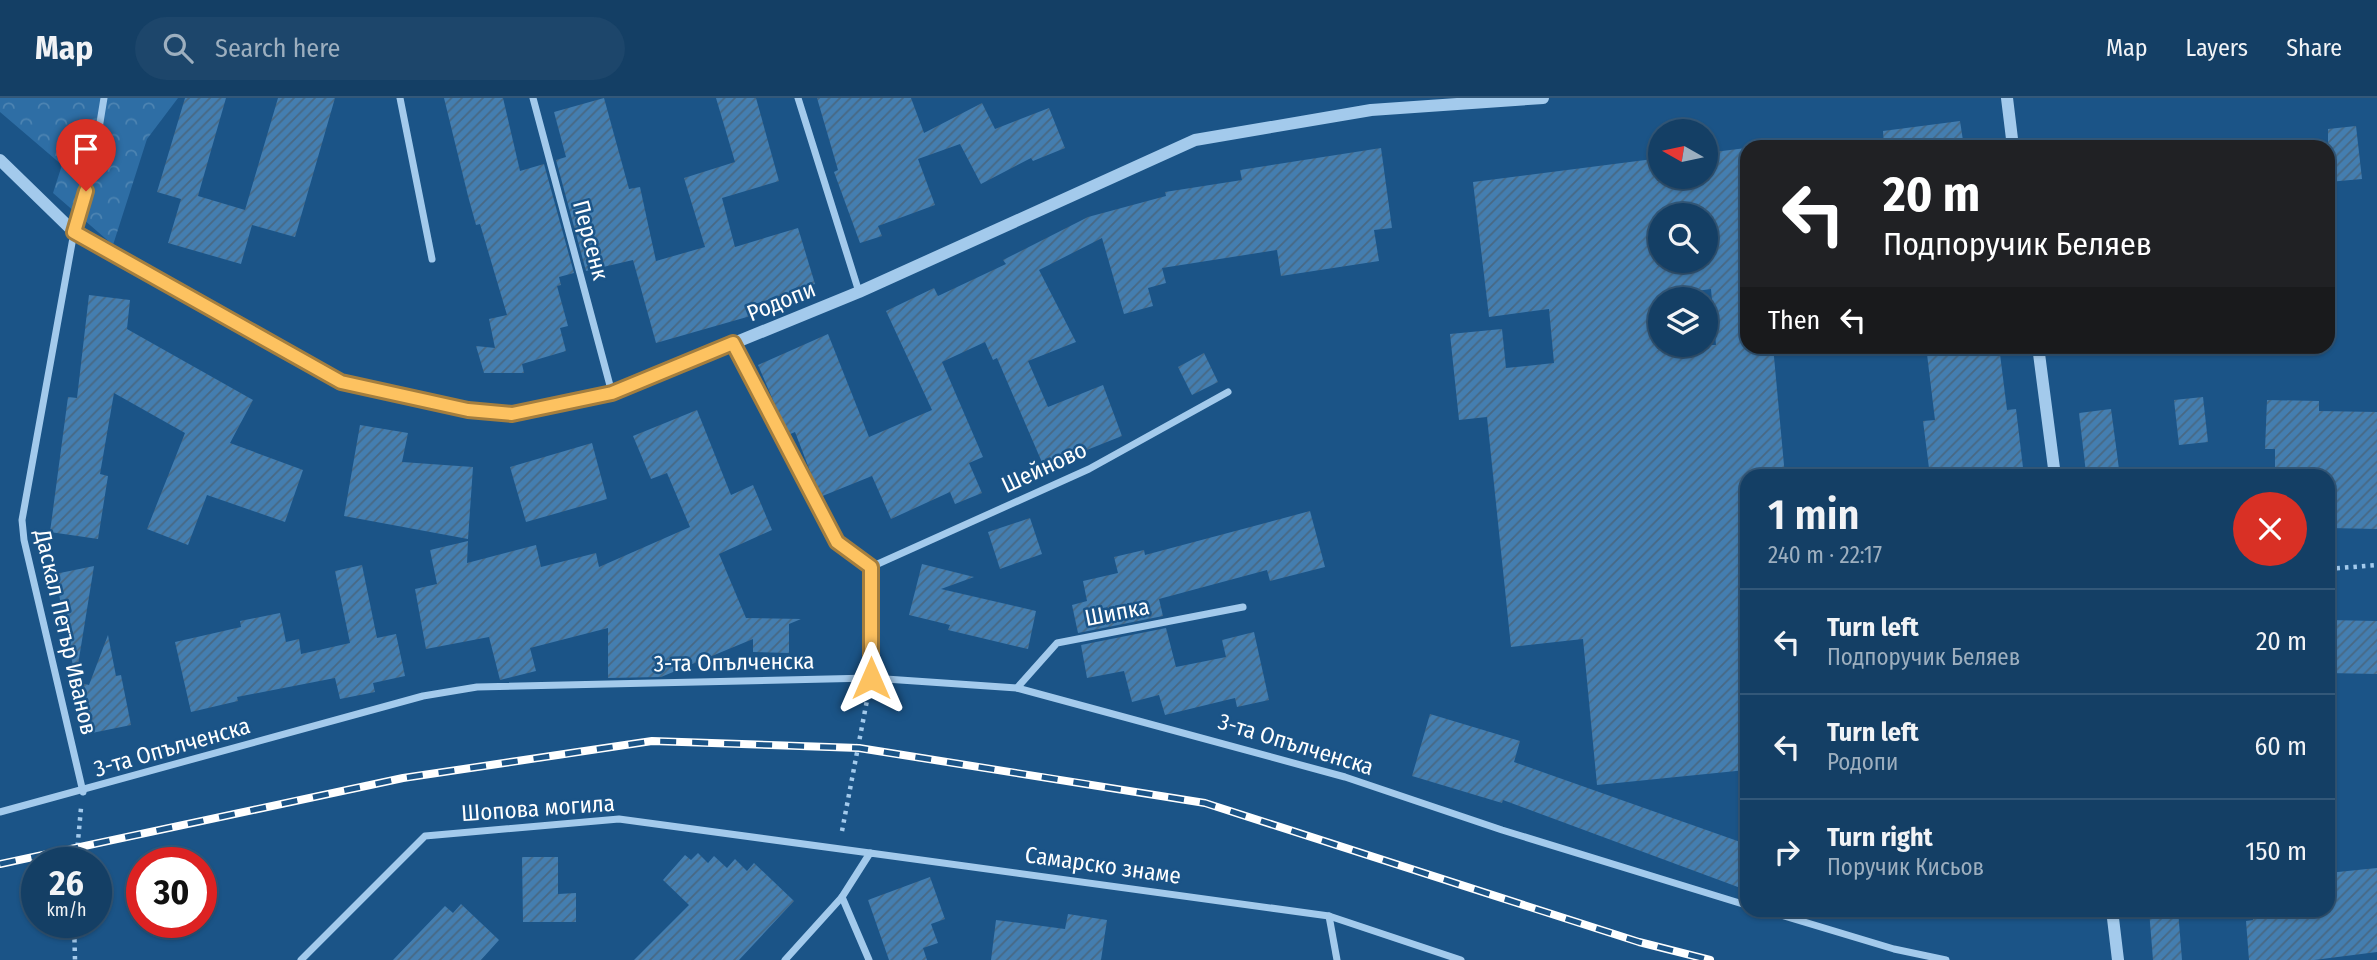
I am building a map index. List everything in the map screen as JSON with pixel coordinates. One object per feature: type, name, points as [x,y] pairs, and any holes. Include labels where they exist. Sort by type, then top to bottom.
[{"type":"street","name":"Даскал Петър Иванов","points":[[83,792],[24,540],[22,520],[74,232],[92,171],[104,98]]},
{"type":"street","points":[[400,98],[432,258]]},
{"type":"street","name":"Персенк","points":[[533,98],[612,393]]},
{"type":"street","points":[[798,98],[859,292]]},
{"type":"street","name":"Родопи","points":[[0,160],[74,232],[341,382],[468,410],[512,414],[612,393],[859,292],[1195,140],[1371,110],[1542,98]]},
{"type":"street","points":[[2007,98],[2012,140]]},
{"type":"street","points":[[733,343],[837,542],[871,567],[871,678]]},
{"type":"street","points":[[2039,354],[2054,469]]},
{"type":"street","name":"Шейново","points":[[871,567],[1088,469],[1228,392]]},
{"type":"street","name":"Шипка","points":[[1017,688],[1057,643],[1243,607]]},
{"type":"street","name":"3-та Опълченска","points":[[0,812],[83,792],[423,696],[477,687],[871,678],[1017,688],[1345,777],[1502,830],[1740,903]]},
{"type":"street","name":"Шопова могила","points":[[301,960],[425,836],[619,819],[870,853]]},
{"type":"street","points":[[786,960],[842,897],[870,853]]},
{"type":"street","name":"Самарско знаме","points":[[870,853],[1329,916],[1461,960]]},
{"type":"street","points":[[842,897],[869,960]]},
{"type":"street","points":[[1329,916],[1337,960]]},
{"type":"street","points":[[1787,917],[1894,950],[1946,960]]},
{"type":"street","points":[[2113,917],[2118,960]]},
{"type":"path","points":[[2335,568],[2377,565]]},
{"type":"path","points":[[838,849],[871,678]]},
{"type":"path","points":[[78,847],[83,792]]},
{"type":"path","points":[[74,938],[75,960]]},
{"type":"green space","points":[[0,98],[178,98],[147,139],[113,245],[53,193],[62,165],[0,112]]},
{"type":"building","points":[[185,98],[226,98],[198,196],[245,210],[278,98],[335,98],[295,237],[252,225],[241,264],[168,243],[181,199],[157,192]]},
{"type":"building","points":[[444,98],[503,98],[520,171],[544,164],[574,273],[559,277],[561,285],[557,286],[568,326],[560,328],[566,351],[522,364],[524,373],[484,373],[476,346],[495,348],[489,319],[507,315],[480,224],[476,225]]},
{"type":"building","points":[[604,98],[629,189],[640,187],[656,261],[705,247],[684,178],[735,162],[716,98],[756,98],[779,181],[722,198],[735,247],[798,228],[815,284],[752,305],[754,315],[656,343],[633,260],[586,271],[556,160],[566,157],[554,112]]},
{"type":"building","points":[[817,98],[911,98],[924,133],[982,103],[995,129],[1049,108],[1065,148],[1033,161],[1031,158],[981,184],[960,144],[918,159],[935,205],[878,226],[882,236],[860,243],[834,172],[838,170]]},
{"type":"building","points":[[1960,121],[1963,140],[1884,140],[1883,131]]},
{"type":"building","points":[[2356,126],[2362,179],[2335,181],[2335,140],[2328,140],[2328,129]]},
{"type":"building","points":[[1381,148],[1392,228],[1374,230],[1379,261],[1281,276],[1277,250],[1162,268],[1166,283],[1148,288],[1153,306],[1124,314],[1102,238],[1039,270],[1076,342],[1028,361],[1048,407],[1103,385],[1122,436],[1044,467],[997,358],[993,360],[985,342],[942,362],[983,457],[969,463],[982,493],[955,504],[950,492],[891,519],[872,476],[820,497],[795,432],[788,435],[758,365],[828,334],[869,437],[932,410],[886,311],[934,288],[938,296],[1006,264],[1003,260],[1088,217],[1166,196],[1165,192],[1242,180],[1240,170]]},
{"type":"building","points":[[1740,149],[1740,354],[1774,354],[1784,469],[1740,469],[1740,771],[1597,785],[1583,639],[1511,647],[1487,417],[1459,420],[1450,334],[1502,329],[1506,368],[1554,363],[1549,309],[1489,317],[1473,182],[1648,160],[1648,189],[1718,189],[1718,152]]},
{"type":"building","points":[[89,295],[130,300],[127,329],[253,400],[230,443],[303,470],[285,522],[207,495],[188,545],[147,529],[185,433],[114,393],[100,474],[108,476],[98,539],[50,532],[68,397],[77,398]]},
{"type":"building","points":[[1204,353],[1218,382],[1192,395],[1178,367]]},
{"type":"building","points":[[1927,354],[2000,354],[2007,410],[2016,409],[2023,469],[1929,469],[1923,421],[1935,420]]},
{"type":"building","points":[[2203,397],[2208,442],[2179,445],[2174,400]]},
{"type":"building","points":[[2267,400],[2319,401],[2319,411],[2377,412],[2377,529],[2335,528],[2335,469],[2275,469],[2275,449],[2265,449]]},
{"type":"building","points":[[2111,409],[2119,469],[2086,469],[2079,413]]},
{"type":"building","points":[[697,410],[731,495],[753,485],[772,530],[719,554],[746,618],[801,619],[789,624],[789,653],[753,652],[753,639],[661,677],[608,678],[608,628],[530,648],[536,671],[500,680],[489,637],[426,649],[415,589],[437,584],[430,550],[468,541],[467,563],[536,545],[541,567],[596,553],[599,567],[690,527],[667,473],[651,479],[633,436]]},
{"type":"building","points":[[360,425],[408,433],[402,462],[473,467],[468,539],[344,516]]},
{"type":"building","points":[[592,443],[607,499],[526,522],[510,467]]},
{"type":"building","points":[[1310,511],[1325,567],[1270,581],[1267,570],[1159,599],[1163,616],[1078,633],[1072,605],[1087,601],[1083,581],[1118,573],[1114,557],[1144,550],[1145,555]]},
{"type":"building","points":[[1030,518],[1042,554],[1000,569],[988,532]]},
{"type":"building","points":[[922,564],[974,577],[941,589],[1036,611],[1028,649],[948,630],[950,625],[909,615]]},
{"type":"building","points":[[362,565],[377,638],[396,634],[405,676],[373,683],[375,692],[340,699],[335,678],[237,697],[238,701],[191,712],[175,642],[241,627],[240,621],[280,613],[286,642],[299,639],[301,654],[350,643],[335,571]]},
{"type":"building","points":[[94,566],[77,671],[74,671],[55,574]]},
{"type":"building","points":[[2335,620],[2377,621],[2377,674],[2335,673]]},
{"type":"building","points":[[1166,628],[1176,667],[1226,657],[1222,640],[1254,632],[1269,700],[1237,707],[1235,698],[1165,715],[1159,695],[1132,702],[1124,671],[1087,678],[1081,645]]},
{"type":"building","points":[[108,635],[116,676],[121,675],[131,725],[87,734],[77,682],[89,685]]},
{"type":"building","points":[[1430,714],[1520,741],[1514,762],[1740,842],[1740,888],[1503,800],[1502,803],[1412,776]]},
{"type":"building","points":[[698,853],[708,863],[714,856],[727,868],[735,859],[747,871],[754,863],[794,901],[739,960],[634,960],[689,905],[663,880],[685,855],[691,860]]},
{"type":"building","points":[[522,857],[558,857],[558,894],[576,893],[576,922],[523,922]]},
{"type":"building","points":[[2377,868],[2377,952],[2314,960],[2249,960],[2246,921],[2253,920],[2253,917],[2335,917],[2335,872]]},
{"type":"building","points":[[930,877],[945,919],[931,924],[938,943],[923,948],[927,960],[889,960],[868,900]]},
{"type":"building","points":[[461,904],[499,940],[481,960],[393,960],[445,906],[453,913]]},
{"type":"building","points":[[1068,914],[1107,920],[1101,960],[991,960],[996,920],[1065,929]]},
{"type":"building","points":[[2150,917],[2179,917],[2182,960],[2153,960]]},
{"type":"railway","points":[[0,864],[403,778],[652,741],[859,748],[1205,803],[1639,942],[1710,960]]},
{"type":"route","points":[[86,191],[74,232],[341,382],[392,395],[468,410],[512,414],[612,393],[733,343],[837,542],[871,567],[871,678]]}]
